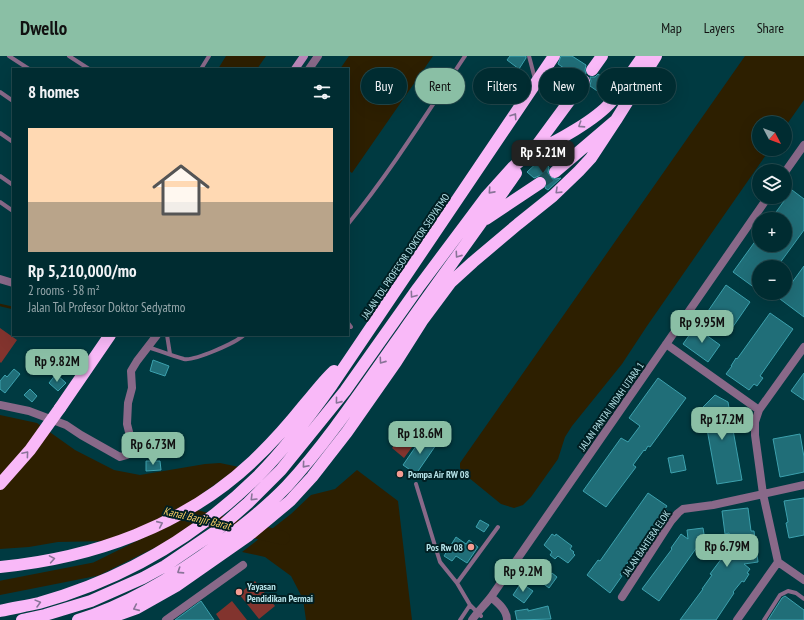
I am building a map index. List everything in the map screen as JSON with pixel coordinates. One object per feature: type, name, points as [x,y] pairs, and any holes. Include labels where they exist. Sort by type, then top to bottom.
[{"type":"highway","name":"JALAN TOL PROFESOR DOKTOR SEDYATMO","points":[[0,611],[65,595],[100,582],[131,567],[169,546],[200,525],[234,499],[258,476],[314,411],[554,56]]},
{"type":"highway","points":[[592,70],[602,56]]},
{"type":"highway","points":[[635,68],[643,56]]},
{"type":"highway","points":[[104,620],[137,608],[176,586],[249,535],[290,501],[312,477],[347,432],[396,362],[422,321],[451,282],[513,228],[553,196],[590,158],[656,56]]},
{"type":"highway","points":[[22,620],[45,615],[91,601],[143,578],[165,566],[215,532],[248,503],[281,470],[345,391],[418,288],[486,197],[503,177],[534,149],[567,104]]},
{"type":"highway","points":[[78,620],[98,614],[142,594],[212,549],[257,515],[286,486],[325,441],[529,154],[581,126],[609,104]]},
{"type":"highway","points":[[555,172],[616,120]]},
{"type":"highway","points":[[480,223],[540,183]]},
{"type":"highway","points":[[0,484],[30,450],[109,336]]},
{"type":"highway","points":[[0,567],[16,566],[81,554],[125,540],[174,518],[229,482],[253,461],[280,433],[330,376],[348,361]]},
{"type":"street","points":[[296,68],[304,56]]},
{"type":"street","points":[[310,68],[318,56]]},
{"type":"street","points":[[791,164],[804,145]]},
{"type":"street","name":"JALAN PANTAI INDAH UTARA 1","points":[[472,620],[479,616],[484,606],[763,204]]},
{"type":"street","points":[[0,279],[12,283]]},
{"type":"street","points":[[0,405],[45,416],[66,425],[120,458],[127,455],[131,451],[132,444],[127,424],[128,403],[132,388],[131,371],[156,336]]},
{"type":"street","points":[[666,344],[759,410]]},
{"type":"street","points":[[804,347],[759,410],[755,422],[755,435],[763,494],[778,562],[804,580]]},
{"type":"street","name":"JALAN BAHTERA ELOK","points":[[622,597],[678,513],[683,509],[713,505],[804,485]]},
{"type":"street","points":[[737,620],[778,562]]},
{"type":"street","points":[[166,620],[243,565]]},
{"type":"street","points":[[491,596],[499,604],[508,620]]},
{"type":"lane","points":[[9,56],[27,68]]},
{"type":"lane","points":[[69,56],[87,68]]},
{"type":"lane","points":[[202,68],[210,56]]},
{"type":"lane","points":[[349,223],[377,187],[422,124],[465,56]]},
{"type":"lane","points":[[529,56],[536,83]]},
{"type":"lane","points":[[0,92],[12,100]]},
{"type":"lane","points":[[0,133],[12,141]]},
{"type":"lane","points":[[0,176],[12,184]]},
{"type":"lane","points":[[0,202],[12,210]]},
{"type":"lane","points":[[166,336],[170,354]]},
{"type":"lane","points":[[148,347],[186,359],[199,356],[238,340],[243,336]]},
{"type":"lane","points":[[416,484],[440,562],[479,616]]},
{"type":"lane","points":[[457,584],[498,527]]},
{"type":"lane","points":[[764,620],[780,595],[788,591],[796,593],[804,599]]},
{"type":"lane","points":[[460,620],[470,605]]},
{"type":"shaded area","points":[[226,56],[266,56],[258,68],[219,68]]},
{"type":"shaded area","points":[[349,56],[433,56],[425,68],[415,68],[415,82],[407,94],[407,68],[361,68],[361,104],[400,104],[352,173],[349,171],[349,68],[341,68]]},
{"type":"shaded area","points":[[745,56],[804,56],[804,100],[792,117],[752,116],[752,156],[765,156],[760,164],[752,164],[752,175],[622,364],[572,426],[565,437],[558,459],[531,497],[523,505],[514,508],[501,504],[463,473],[460,468],[460,463]]},
{"type":"shaded area","points":[[0,328],[17,340],[1,363],[0,362]]},
{"type":"shaded area","points":[[0,415],[37,423],[75,450],[114,470],[140,475],[205,464],[220,463],[239,467],[170,517],[108,541],[58,542],[29,547],[0,549]]},
{"type":"shaded area","points":[[411,422],[424,431],[404,458],[392,448]]},
{"type":"shaded area","points":[[357,470],[398,501],[412,620],[306,620],[303,599],[291,576],[265,557],[242,552],[291,514],[311,495],[335,489]]},
{"type":"shaded area","points":[[255,581],[275,606],[259,619],[239,594]]},
{"type":"shaded area","points":[[232,601],[247,620],[220,620],[216,614]]},
{"type":"building","points":[[510,56],[526,56],[520,68],[507,60]]},
{"type":"building","points":[[561,56],[572,56],[586,65],[585,68],[564,68],[558,64]]},
{"type":"building","points":[[597,75],[597,91],[590,86],[590,77],[595,77]]},
{"type":"building","points":[[541,159],[549,167],[548,173],[550,177],[556,179],[561,178],[548,190],[545,188],[547,182],[544,176],[534,178],[527,172]]},
{"type":"building","points":[[792,190],[804,199],[804,230],[792,246],[792,212],[776,212],[782,204],[792,204]]},
{"type":"building","points":[[752,246],[752,252],[788,252],[782,260],[752,260],[752,286],[733,272]]},
{"type":"building","points":[[804,266],[804,317],[781,300],[792,300],[792,282]]},
{"type":"building","points":[[726,285],[750,302],[730,331],[706,314]]},
{"type":"building","points":[[770,313],[793,329],[760,376],[763,378],[757,386],[754,384],[749,390],[726,374],[736,358],[737,359]]},
{"type":"building","points":[[695,327],[720,345],[708,362],[683,344]]},
{"type":"building","points":[[153,360],[169,366],[165,376],[150,371]]},
{"type":"building","points":[[14,369],[20,374],[5,393],[0,389],[0,381],[5,375],[7,377]]},
{"type":"building","points":[[804,373],[804,400],[791,391]]},
{"type":"building","points":[[56,374],[66,383],[58,391],[49,383]]},
{"type":"building","points":[[658,378],[686,398],[650,447],[648,446],[645,451],[644,450],[633,465],[636,467],[606,507],[583,491],[621,438],[628,442],[640,426],[629,418]]},
{"type":"building","points":[[30,389],[37,396],[32,402],[24,395]]},
{"type":"building","points":[[715,395],[728,402],[742,480],[717,484],[703,407]]},
{"type":"building","points":[[800,434],[804,457],[804,472],[780,477],[773,439]]},
{"type":"building","points":[[423,436],[436,445],[416,474],[403,465]]},
{"type":"building","points":[[683,455],[686,470],[671,473],[668,458]]},
{"type":"building","points":[[146,461],[160,461],[161,470],[146,471]]},
{"type":"building","points":[[648,493],[667,506],[665,509],[667,510],[642,547],[639,546],[629,560],[620,575],[622,576],[610,593],[587,575],[598,560],[600,561]]},
{"type":"building","points":[[804,498],[804,535],[789,538],[784,501]]},
{"type":"building","points":[[748,508],[751,531],[754,531],[758,562],[744,564],[750,569],[747,573],[749,574],[744,582],[742,581],[733,592],[734,593],[716,620],[680,620],[703,589],[712,575],[710,574],[731,546],[729,533],[725,534],[722,511]]},
{"type":"building","points":[[480,520],[489,525],[484,532],[476,527]]},
{"type":"building","points":[[703,528],[706,546],[697,547],[659,601],[642,589],[672,549],[671,548],[681,534],[688,539],[687,530]]},
{"type":"building","points":[[552,534],[555,536],[556,534],[572,546],[570,549],[575,555],[568,563],[558,556],[555,559],[550,555],[552,552],[544,545]]},
{"type":"building","points":[[456,537],[466,544],[469,540],[478,547],[467,563],[456,556],[452,561],[444,556]]},
{"type":"building","points":[[537,561],[543,565],[540,570],[549,577],[552,573],[557,577],[549,588],[529,573]]},
{"type":"building","points":[[521,583],[533,591],[524,603],[513,595]]},
{"type":"building","points":[[785,596],[804,610],[804,620],[768,620],[782,598]]},
{"type":"building","points":[[201,601],[214,620],[175,620]]},
{"type":"building","points":[[548,606],[551,619],[517,620],[515,611],[528,609],[528,611]]},
{"type":"waterway","points":[[0,305],[12,308]]},
{"type":"waterway","name":"Kanal Banjir Barat","points":[[171,511],[283,538]]},
{"type":"waterway","points":[[0,588],[96,569],[199,518]]},
{"type":"tunnel","points":[[540,183],[555,172]]},
{"type":"place","name":"Pompa Air RW 08","points":[[400,474]]},
{"type":"place","name":"Pos Rw 08","points":[[471,547]]},
{"type":"place","name":"Yayasan Pendidikan Permai","points":[[239,592]]}]
